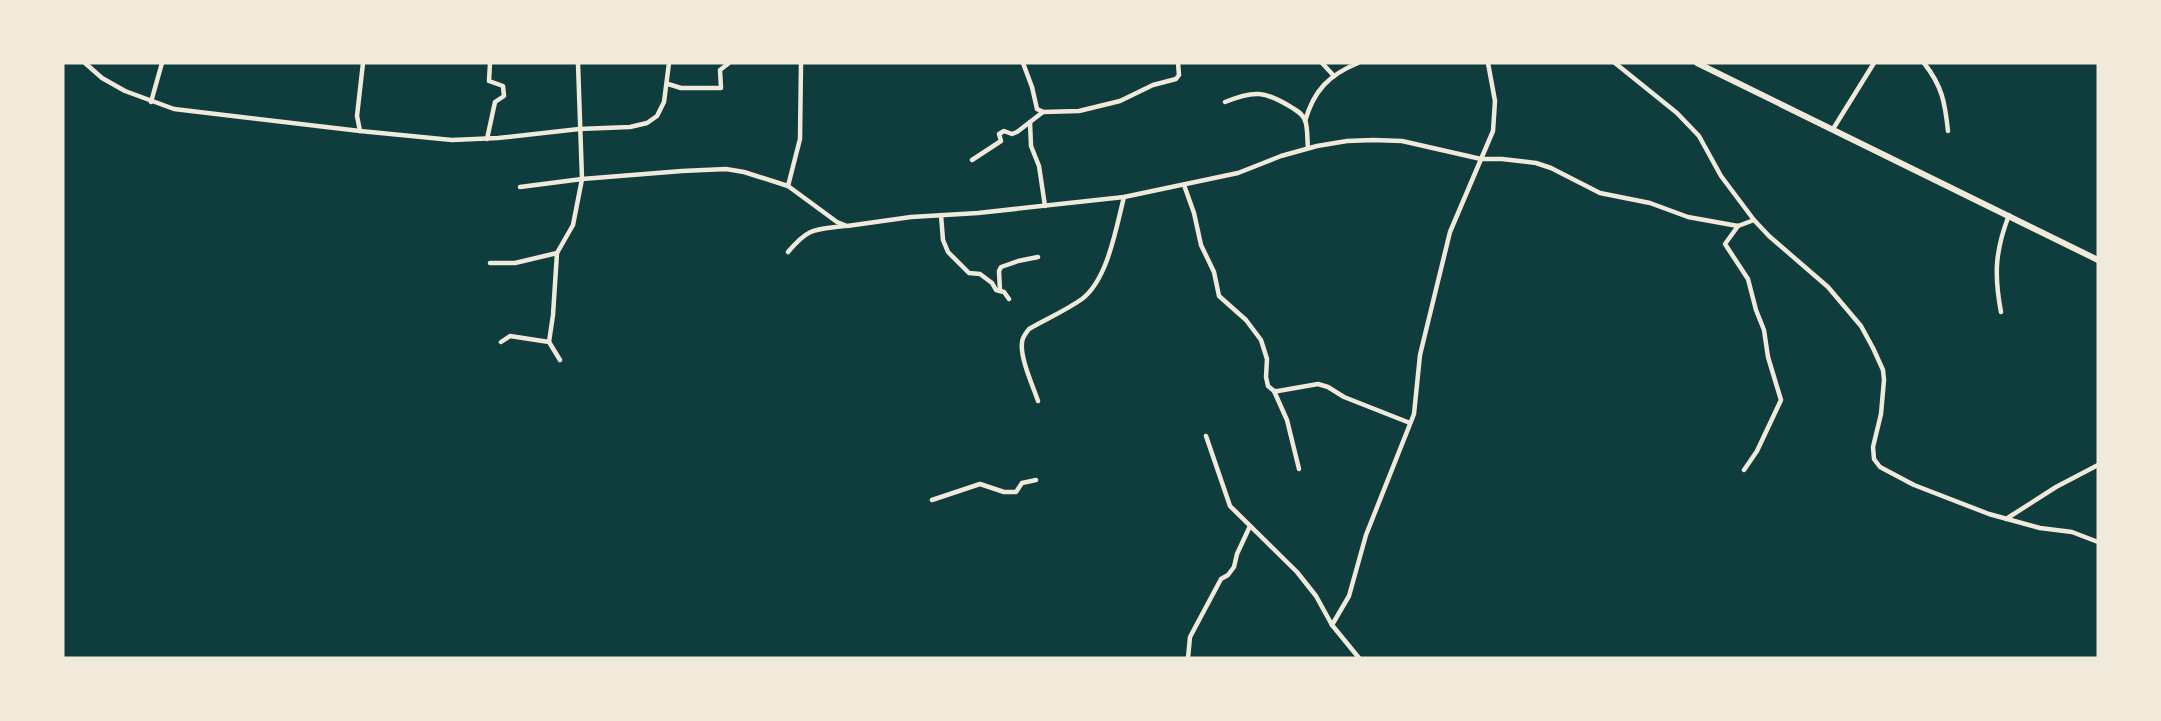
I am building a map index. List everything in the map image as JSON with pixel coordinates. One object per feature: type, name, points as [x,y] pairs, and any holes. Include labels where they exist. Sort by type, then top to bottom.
[{"type":"main road","points":[[1696,63],[2098,260]]},
{"type":"street","points":[[85,63],[112,85],[151,102],[187,111],[442,139],[487,139],[579,129],[630,127],[652,120],[664,102],[669,63]]},
{"type":"street","points":[[151,102],[162,63]]},
{"type":"street","points":[[360,131],[357,116],[363,63]]},
{"type":"street","points":[[487,139],[495,102],[504,96],[503,86],[489,81],[490,63]]},
{"type":"street","points":[[560,360],[549,342],[554,315],[557,253],[573,225],[582,179],[578,63]]},
{"type":"street","points":[[668,84],[681,88],[721,88],[720,70],[729,63]]},
{"type":"street","points":[[788,186],[800,139],[801,63]]},
{"type":"street","points":[[1023,63],[1032,87],[1036,109],[1043,112],[1079,111],[1120,101],[1153,85],[1176,79],[1179,75],[1178,63]]},
{"type":"street","points":[[1322,63],[1334,76]]},
{"type":"street","points":[[1305,122],[1311,103],[1319,91],[1334,76],[1358,63]]},
{"type":"street","points":[[1332,625],[1349,596],[1366,535],[1414,414],[1420,355],[1447,241],[1464,196],[1493,132],[1494,93],[1488,63]]},
{"type":"street","points":[[1615,63],[1621,65],[1677,113],[1699,136],[1721,176],[1754,220],[1828,287],[1861,326],[1883,370],[1881,414],[1873,447],[1874,459],[1880,467],[1914,484],[1989,514],[2040,528],[2072,532],[2098,542]]},
{"type":"street","points":[[1833,129],[1874,63]]},
{"type":"street","points":[[1924,63],[1938,83],[1944,99],[1948,131]]},
{"type":"street","points":[[1225,102],[1236,97],[1265,94],[1302,114],[1308,148]]},
{"type":"street","points":[[972,160],[1001,141],[999,134],[1004,130],[1012,134],[1017,132],[1043,112]]},
{"type":"street","points":[[1030,122],[1031,146],[1039,165],[1045,206]]},
{"type":"street","points":[[788,252],[800,238],[813,229],[1124,196],[1238,173],[1308,148],[1347,141],[1402,141],[1481,159],[1536,163],[1551,168],[1600,193],[1650,202],[1688,216],[1738,226],[1754,220]]},
{"type":"street","points":[[520,187],[582,179],[726,169],[744,172],[788,186],[837,222],[848,226]]},
{"type":"street","points":[[1184,185],[1194,213],[1201,245],[1214,272],[1219,296],[1246,320],[1261,340],[1267,359],[1268,386],[1274,391],[1287,420],[1299,469]]},
{"type":"street","points":[[1038,401],[1023,357],[1021,344],[1023,337],[1029,329],[1081,300],[1091,291],[1110,249],[1124,196]]},
{"type":"street","points":[[941,215],[943,240],[948,252],[969,273],[981,274],[992,283],[996,290],[1004,292],[1009,299]]},
{"type":"street","points":[[2001,312],[1996,284],[1996,262],[2008,216]]},
{"type":"street","points":[[1738,226],[1725,244],[1748,279],[1764,330],[1768,357],[1781,400],[1757,451],[1744,470]]},
{"type":"street","points":[[490,263],[515,263],[557,253]]},
{"type":"street","points":[[1000,291],[999,271],[1001,267],[1038,257]]},
{"type":"street","points":[[501,342],[510,336],[549,342]]},
{"type":"street","points":[[1274,391],[1318,384],[1328,387],[1344,398],[1410,423]]},
{"type":"street","points":[[1206,436],[1230,506],[1297,572],[1316,596],[1332,625],[1359,658]]},
{"type":"street","points":[[2006,519],[2056,487],[2098,465]]},
{"type":"street","points":[[932,500],[980,484],[1004,492],[1016,492],[1022,483],[1036,480]]},
{"type":"street","points":[[1188,658],[1192,630],[1221,579],[1228,575],[1234,567],[1237,554],[1250,526]]}]
